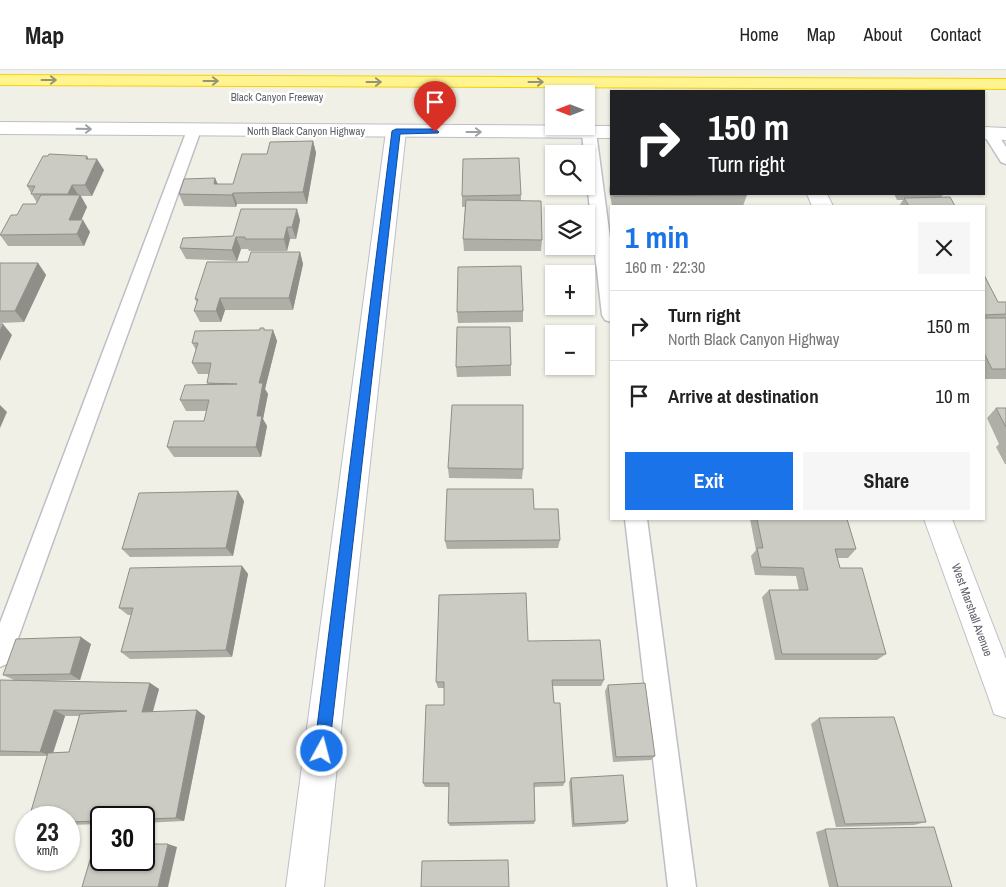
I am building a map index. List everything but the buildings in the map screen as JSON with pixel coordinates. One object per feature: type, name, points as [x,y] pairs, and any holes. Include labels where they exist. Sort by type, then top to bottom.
[{"type":"highway","points":[[598,70],[1006,72]]},
{"type":"highway","points":[[0,80],[1006,84]]},
{"type":"highway","name":"Black Canyon Freeway","points":[[0,96],[545,98]]},
{"type":"highway","points":[[595,98],[610,98]]},
{"type":"highway","points":[[985,100],[1006,100]]},
{"type":"street","name":"North Black Canyon Highway","points":[[0,128],[545,132]]},
{"type":"street","points":[[305,887],[396,131]]},
{"type":"street","name":"North Black Canyon Highway","points":[[595,132],[610,132]]},
{"type":"street","name":"West Marshall Avenue","points":[[938,520],[1006,702]]},
{"type":"lane","points":[[0,655],[194,130]]},
{"type":"lane","points":[[993,134],[1006,159]]},
{"type":"lane","points":[[589,135],[610,306]]},
{"type":"lane","points":[[636,520],[682,887]]},
{"type":"route","points":[[322,751],[396,131],[435,132]]}]
